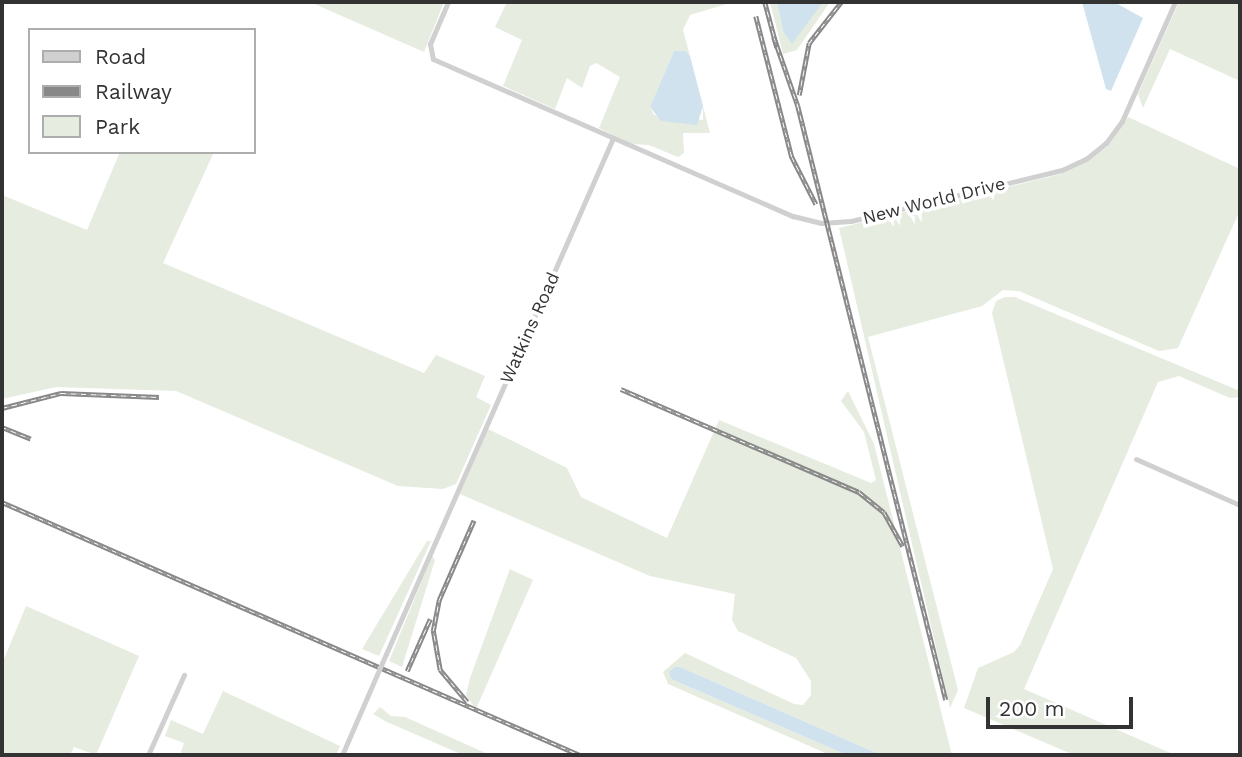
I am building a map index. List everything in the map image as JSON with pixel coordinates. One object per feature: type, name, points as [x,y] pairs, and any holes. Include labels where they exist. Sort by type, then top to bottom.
[{"type":"street","points":[[448,2],[430,44],[433,59],[613,138]]},
{"type":"street","name":"New World Drive","points":[[613,138],[793,216],[821,223],[851,221],[1062,170],[1086,159],[1116,131],[1175,2]]},
{"type":"street","name":"Watkins Road","points":[[342,755],[613,138]]},
{"type":"street","points":[[1136,458],[1240,505]]},
{"type":"street","points":[[148,755],[184,676]]},
{"type":"green space","points":[[310,2],[444,2],[424,52]]},
{"type":"green space","points":[[507,2],[733,2],[690,15],[683,30],[690,56],[686,51],[674,51],[650,107],[654,115],[703,120],[703,106],[710,133],[683,133],[684,153],[678,157],[649,145],[631,144],[599,128],[620,77],[596,63],[590,66],[582,88],[567,78],[555,109],[503,86],[522,40],[495,27]]},
{"type":"green space","points":[[770,2],[777,2],[783,31],[807,22],[823,2],[830,2],[797,50],[783,54]]},
{"type":"green space","points":[[1179,2],[1240,2],[1240,81],[1170,49],[1143,108],[1138,94]]},
{"type":"green space","points":[[1128,117],[1240,169],[1240,210],[1178,348],[1159,351],[1019,291],[1003,290],[982,306],[868,337],[958,690],[950,708],[839,228],[1061,174],[1108,146]]},
{"type":"green space","points":[[119,154],[213,154],[163,263],[424,373],[436,355],[485,376],[476,397],[491,405],[456,484],[443,489],[398,486],[176,391],[56,387],[2,399],[2,195],[87,230]]},
{"type":"green space","points":[[1015,297],[1240,391],[1240,397],[1230,398],[1179,376],[1158,382],[1024,689],[1175,755],[1074,755],[964,708],[978,668],[1014,652],[1020,645],[1053,569],[992,313],[996,301]]},
{"type":"green space","points":[[848,391],[874,444],[952,755],[881,755],[680,667],[671,679],[847,755],[830,755],[668,684],[663,672],[685,653],[794,704],[803,705],[811,695],[811,681],[796,658],[738,631],[732,620],[735,594],[650,576],[460,494],[488,429],[567,468],[581,497],[667,538],[719,420],[871,483],[876,480],[864,432],[841,401]]},
{"type":"green space","points":[[427,541],[431,541],[379,656],[362,649]]},
{"type":"green space","points":[[432,556],[435,560],[402,667],[389,661]]},
{"type":"green space","points":[[510,569],[533,580],[476,709],[466,696],[470,678]]},
{"type":"green space","points":[[26,606],[139,656],[96,755],[74,747],[70,755],[2,755],[2,664]]},
{"type":"green space","points":[[223,691],[340,746],[336,755],[180,755],[184,743],[165,736],[171,720],[203,734]]},
{"type":"green space","points":[[380,707],[391,716],[405,717],[490,755],[463,755],[387,722],[373,714]]},
{"type":"water","points":[[777,2],[823,2],[792,44],[783,31]]},
{"type":"water","points":[[1082,2],[1114,2],[1143,18],[1111,91],[1106,89]]},
{"type":"water","points":[[674,51],[686,51],[690,56],[703,106],[697,125],[661,121],[650,107]]},
{"type":"water","points":[[675,667],[881,755],[847,755],[671,679],[669,672]]},
{"type":"railway","points":[[765,2],[777,47]]},
{"type":"railway","points":[[799,95],[809,43],[841,2]]},
{"type":"railway","points":[[756,16],[792,157],[816,204]]},
{"type":"railway","points":[[774,37],[798,106],[946,700]]},
{"type":"railway","points":[[621,389],[859,492],[884,512],[903,546]]},
{"type":"railway","points":[[2,408],[61,393],[159,397]]},
{"type":"railway","points":[[2,427],[31,439]]},
{"type":"railway","points":[[2,502],[580,755]]},
{"type":"railway","points":[[467,702],[440,670],[433,631],[439,600],[474,520]]},
{"type":"railway","points":[[407,671],[430,619]]}]
